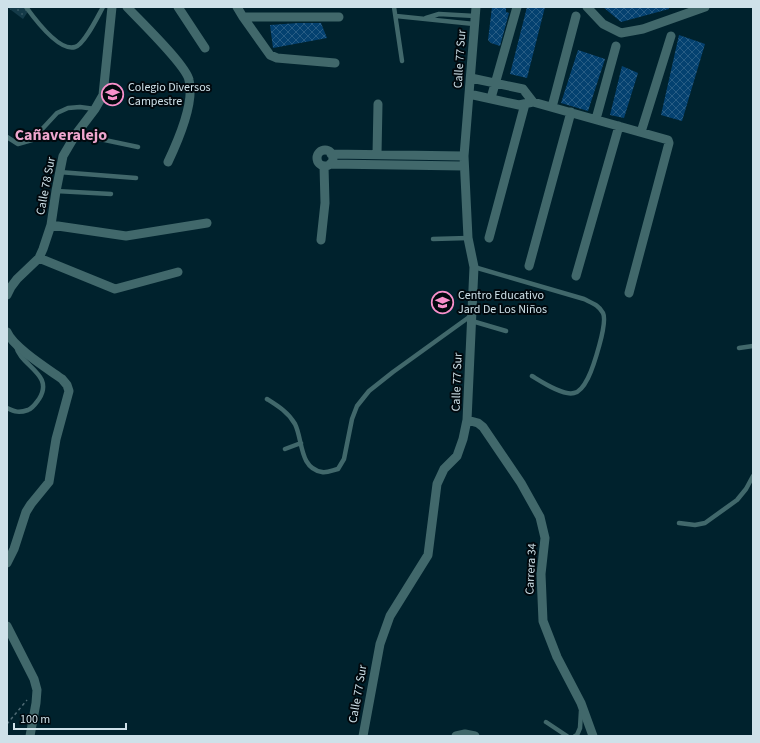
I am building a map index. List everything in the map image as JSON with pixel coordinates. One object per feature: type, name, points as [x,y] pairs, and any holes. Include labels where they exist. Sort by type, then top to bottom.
[{"type":"street","name":"Calle 78 Sur","points":[[7,295],[17,279],[39,258],[51,225],[63,156],[103,95],[112,7]]},
{"type":"street","points":[[127,7],[182,67],[189,79],[191,95],[181,134],[168,162]]},
{"type":"street","points":[[178,7],[205,48]]},
{"type":"street","points":[[237,7],[270,55],[277,58],[334,63]]},
{"type":"street","points":[[490,98],[517,7]]},
{"type":"street","points":[[587,7],[603,24],[621,33],[643,29],[700,8]]},
{"type":"street","points":[[243,17],[339,16]]},
{"type":"street","name":"Calle 77 Sur","points":[[363,736],[380,644],[390,616],[428,555],[437,484],[444,469],[457,456],[463,439],[467,420],[474,267],[468,238],[464,156],[475,16]]},
{"type":"street","points":[[552,107],[576,16]]},
{"type":"street","points":[[641,132],[672,36]]},
{"type":"street","points":[[596,119],[616,46]]},
{"type":"street","points":[[471,78],[523,89],[529,103],[489,238]]},
{"type":"street","points":[[469,94],[519,105],[529,103],[552,107],[668,140],[669,143],[629,293]]},
{"type":"street","points":[[377,154],[378,104]]},
{"type":"street","points":[[529,266],[571,112]]},
{"type":"street","points":[[576,276],[619,126]]},
{"type":"street","points":[[464,156],[331,154],[324,150],[318,154],[317,158],[320,165],[464,166]]},
{"type":"street","points":[[321,240],[327,165],[332,158],[331,154]]},
{"type":"street","points":[[51,225],[126,236],[207,223]]},
{"type":"street","points":[[39,258],[115,289],[178,272]]},
{"type":"street","points":[[7,332],[9,338],[16,345],[62,379],[67,385],[69,391],[56,440],[48,482],[26,512],[14,549],[7,563]]},
{"type":"street","name":"Carrera 34","points":[[467,420],[478,423],[483,427],[521,483],[540,518],[545,538],[541,574],[543,621],[557,657],[581,703],[593,736]]},
{"type":"street","points":[[7,626],[34,680],[37,690],[30,736]]},
{"type":"street","points":[[456,736],[465,734],[474,736]]},
{"type":"lane","points":[[26,7],[43,28],[59,43],[68,48],[75,47],[82,42],[103,7]]},
{"type":"lane","points":[[394,7],[402,60]]},
{"type":"lane","points":[[424,19],[439,14],[475,16]]},
{"type":"lane","points":[[396,16],[424,19],[475,16]]},
{"type":"lane","points":[[7,137],[18,144],[32,140],[57,113],[68,108],[80,107],[95,109]]},
{"type":"lane","points":[[76,134],[138,147]]},
{"type":"lane","points":[[59,172],[136,178]]},
{"type":"lane","points":[[56,191],[111,194]]},
{"type":"lane","points":[[433,239],[468,238]]},
{"type":"lane","points":[[474,267],[584,299],[596,304],[604,314],[605,324],[602,338],[588,378],[580,391],[573,394],[564,393],[532,376]]},
{"type":"lane","points":[[267,399],[287,413],[295,425],[304,457],[311,466],[323,472],[338,469],[344,459],[352,419],[357,406],[369,391],[393,372],[472,318],[506,331]]},
{"type":"lane","points":[[7,408],[17,412],[29,409],[36,404],[41,395],[43,384],[38,374],[19,354],[16,345]]},
{"type":"lane","points":[[739,348],[753,346]]},
{"type":"lane","points":[[285,449],[301,443]]},
{"type":"lane","points":[[679,523],[695,525],[705,524],[737,500],[746,489],[753,476]]},
{"type":"lane","points":[[575,736],[580,728],[581,703]]},
{"type":"lane","points":[[546,722],[567,736]]},
{"type":"path","points":[[7,724],[37,690]]},
{"type":"shaded area","points":[[7,7],[31,7],[23,19]]},
{"type":"building","points":[[492,7],[506,7],[506,12],[509,13],[500,46],[491,43],[488,40]]},
{"type":"building","points":[[527,7],[545,7],[527,78],[510,74]]},
{"type":"building","points":[[603,7],[669,7],[669,9],[621,22]]},
{"type":"building","points":[[321,23],[327,38],[273,48],[270,25]]},
{"type":"building","points":[[679,35],[705,44],[682,121],[661,115]]},
{"type":"building","points":[[578,50],[605,59],[588,111],[561,103]]},
{"type":"building","points":[[622,66],[638,73],[624,118],[610,115]]},
{"type":"place","name":"Colegio Diversos Campestre","points":[[112,94]]},
{"type":"place","name":"Centro Educativo Jard De Los Niños","points":[[443,302]]},
{"type":"district","name":"Cañaveralejo","points":[[61,135]]}]
